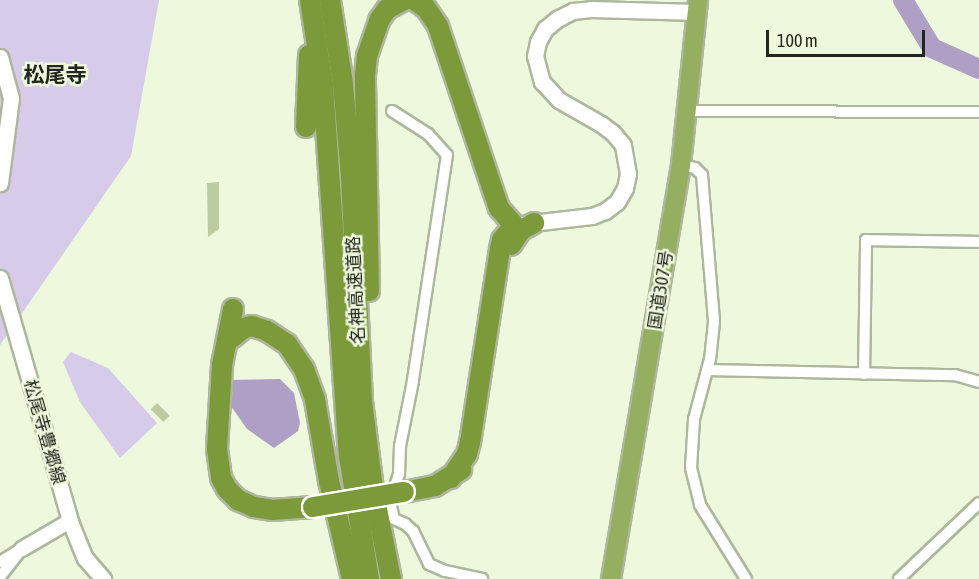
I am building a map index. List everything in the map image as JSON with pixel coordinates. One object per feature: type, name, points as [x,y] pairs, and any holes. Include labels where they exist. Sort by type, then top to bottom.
[{"type":"highway","points":[[306,127],[310,65],[309,0]]},
{"type":"highway","name":"名神高速道路","points":[[309,0],[323,86],[349,456],[369,579]]},
{"type":"highway","name":"名神高速道路","points":[[330,0],[343,84],[351,176],[358,346],[369,456],[391,579]]},
{"type":"highway","points":[[369,456],[370,354],[364,75],[370,47],[380,19],[387,9],[404,0]]},
{"type":"highway","points":[[414,0],[426,8],[438,26],[495,197],[502,215],[514,225],[502,240],[500,249],[467,454],[451,478]]},
{"type":"highway","points":[[428,0],[438,9],[447,25],[509,205],[534,223]]},
{"type":"highway","name":"国道307号","points":[[611,579],[681,165],[689,111],[697,6]]},
{"type":"highway","points":[[233,309],[222,365],[217,449],[221,478],[227,489],[238,500],[254,507],[272,510],[313,507],[435,486],[451,478],[471,459],[479,439],[509,250],[521,230],[534,223]]},
{"type":"highway","points":[[228,341],[244,328],[252,326],[267,330],[287,344],[304,369],[315,400],[329,481],[352,579]]},
{"type":"main road","points":[[514,225],[592,216],[605,211],[617,202],[625,188],[628,174],[623,145],[614,134],[559,100],[542,82],[536,56],[538,42],[545,29],[557,19],[573,11],[697,6]]},
{"type":"main road","points":[[0,57],[11,98],[0,183]]},
{"type":"main road","name":"松尾寺豊郷線","points":[[0,278],[70,521],[85,558],[103,579]]},
{"type":"street","points":[[392,111],[428,134],[447,155],[413,381],[400,446],[399,474],[390,502],[394,519],[413,531],[429,564],[445,572],[482,579]]},
{"type":"street","points":[[689,111],[979,112]]},
{"type":"street","points":[[681,165],[695,168],[702,175],[714,322],[708,370],[694,419],[691,454],[693,480],[700,505],[746,579]]},
{"type":"street","points":[[864,374],[866,240],[979,242]]},
{"type":"street","points":[[708,370],[955,375],[979,382]]},
{"type":"street","points":[[898,579],[979,503]]},
{"type":"street","points":[[0,562],[70,521]]},
{"type":"street","points":[[0,577],[22,549]]},
{"type":"shaded area","points":[[0,0],[159,0],[131,156],[0,345]]},
{"type":"shaded area","points":[[71,352],[108,368],[157,423],[120,458],[80,402],[63,362]]},
{"type":"shaded area","points":[[280,379],[294,393],[300,423],[298,431],[274,448],[247,429],[228,402],[229,380]]},
{"type":"building","points":[[219,182],[219,229],[208,237],[207,183]]},
{"type":"building","points":[[157,403],[170,416],[163,422],[151,409]]},
{"type":"waterway","points":[[903,0],[932,48],[979,69]]},
{"type":"district","name":"松尾寺","points":[[55,74]]}]
